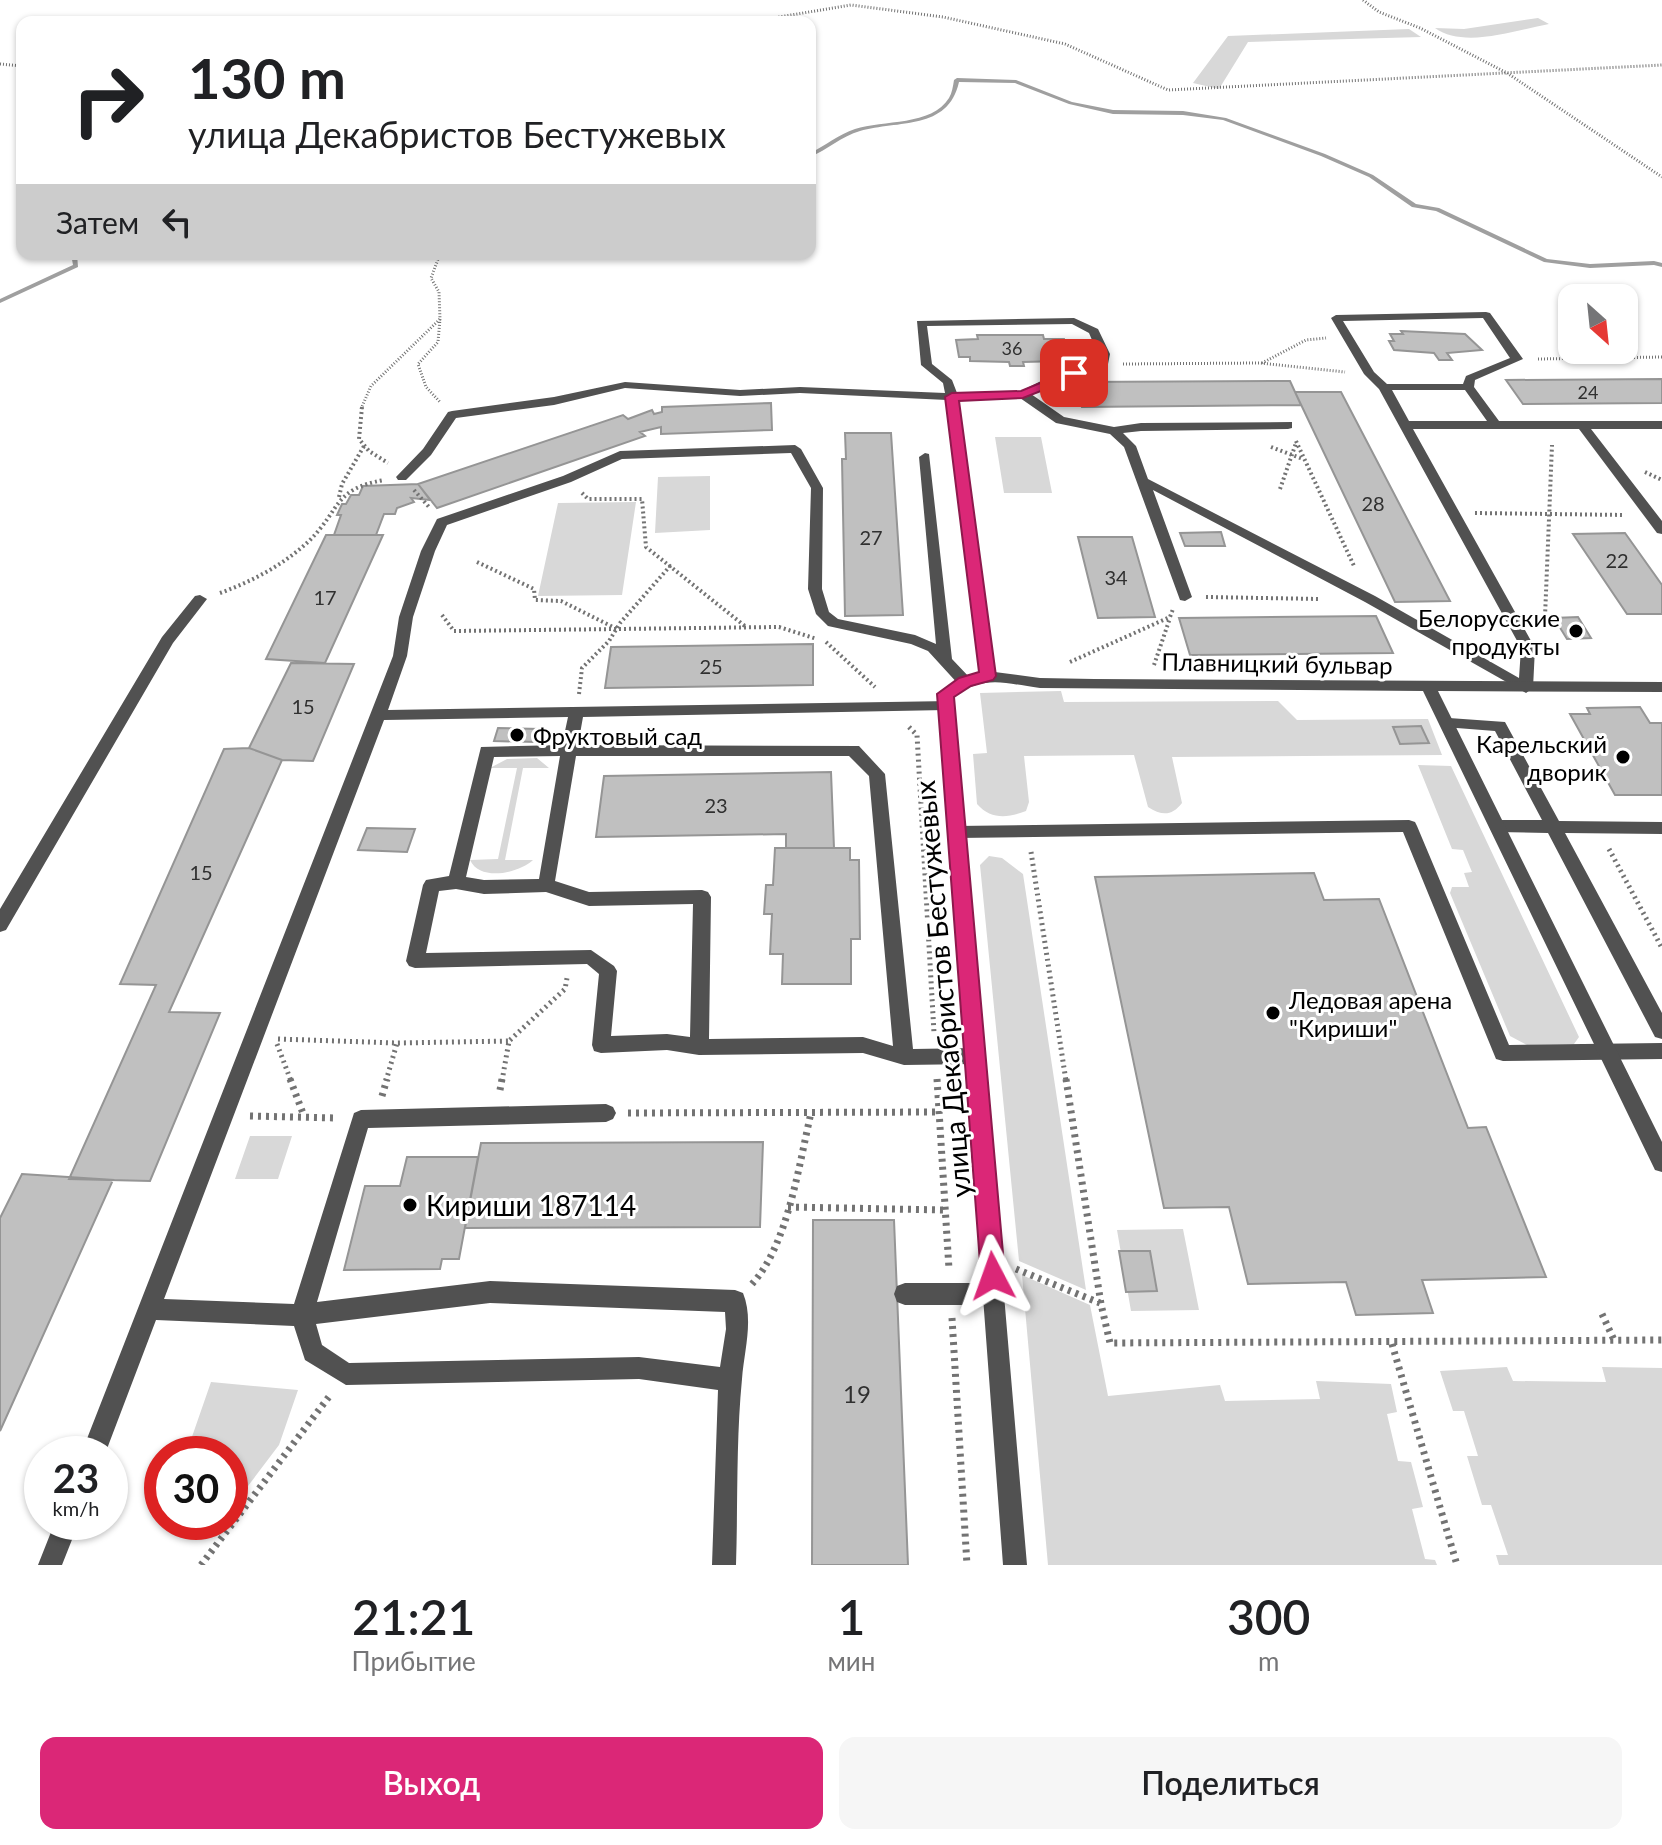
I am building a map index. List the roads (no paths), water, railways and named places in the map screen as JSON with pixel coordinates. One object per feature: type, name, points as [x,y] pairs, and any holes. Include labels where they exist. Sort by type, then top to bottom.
[{"type":"street","points":[[1146,482],[1370,599],[1526,688],[1528,648],[1384,387],[1370,374],[1336,318],[1486,315],[1517,359],[1470,378],[1468,387],[1495,424]]},
{"type":"street","points":[[378,715],[946,705],[945,694],[965,682],[987,676],[952,397],[948,382],[927,365],[921,323],[1074,321],[1094,331],[1104,354],[1102,364],[1047,382],[1023,394],[952,397],[800,390],[740,393],[625,385],[554,401],[452,415],[427,452],[402,477]]},
{"type":"street","points":[[1384,387],[1468,387]]},
{"type":"street","points":[[1023,394],[1060,420],[1114,431],[1288,425]]},
{"type":"street","points":[[1403,425],[1662,425]]},
{"type":"street","points":[[1583,426],[1662,530]]},
{"type":"street","points":[[1162,427],[1167,441]]},
{"type":"street","points":[[1114,431],[1130,446],[1146,482],[1185,597]]},
{"type":"street","points":[[100,1436],[378,715],[400,656],[410,604],[428,551],[442,522],[567,479],[620,455],[795,449],[817,488],[815,589],[823,614],[833,623],[915,640],[933,648],[965,682]]},
{"type":"street","points":[[925,457],[946,664]]},
{"type":"street","points":[[1437,486],[1458,486]]},
{"type":"street","points":[[0,925],[167,640],[200,599]]},
{"type":"street","name":"Плавницкий бульвар","points":[[987,676],[1040,683],[1147,685],[1430,689],[1662,687]]},
{"type":"street","points":[[1430,689],[1662,1163]]},
{"type":"street","name":"улица Декабристов Бестужевых","points":[[946,705],[1015,1565]]},
{"type":"street","points":[[546,885],[576,712]]},
{"type":"street","points":[[1449,723],[1500,726],[1662,1031]]},
{"type":"street","points":[[456,882],[487,751],[853,750],[877,774],[904,1057]]},
{"type":"street","points":[[957,832],[1409,826],[1503,1053],[1662,1051]]},
{"type":"street","points":[[1497,826],[1662,828]]},
{"type":"street","points":[[699,1047],[702,897],[589,899],[546,885],[484,887],[456,882],[432,885],[415,961],[591,957],[608,971],[601,1045],[667,1042],[699,1047],[863,1045],[904,1057],[975,1056]]},
{"type":"street","points":[[606,1113],[369,1119],[302,1315],[313,1352],[346,1374],[639,1368],[730,1380]]},
{"type":"street","points":[[150,1309],[302,1315],[490,1292],[735,1301],[737,1329],[730,1380],[724,1565]]},
{"type":"street","points":[[905,1294],[994,1294]]},
{"type":"street","points":[[50,1565],[60,1540]]},
{"type":"waterway","points":[[816,152],[854,131],[934,114],[946,106],[954,95],[957,80],[1016,82],[1071,103],[1113,112],[1183,113],[1224,119],[1371,176],[1414,206],[1437,209],[1546,261],[1590,266],[1662,265]]},
{"type":"waterway","points":[[0,301],[76,266],[75,260]]},
{"type":"place","name":"Белорусские продукты","points":[[1576,631]]},
{"type":"place","name":"Фруктовый сад","points":[[517,735]]},
{"type":"place","name":"Карельский дворик","points":[[1623,757]]},
{"type":"place","name":"Ледовая арена \"Кириши\"","points":[[1273,1013]]},
{"type":"place","name":"Кириши 187114","points":[[410,1205]]}]
